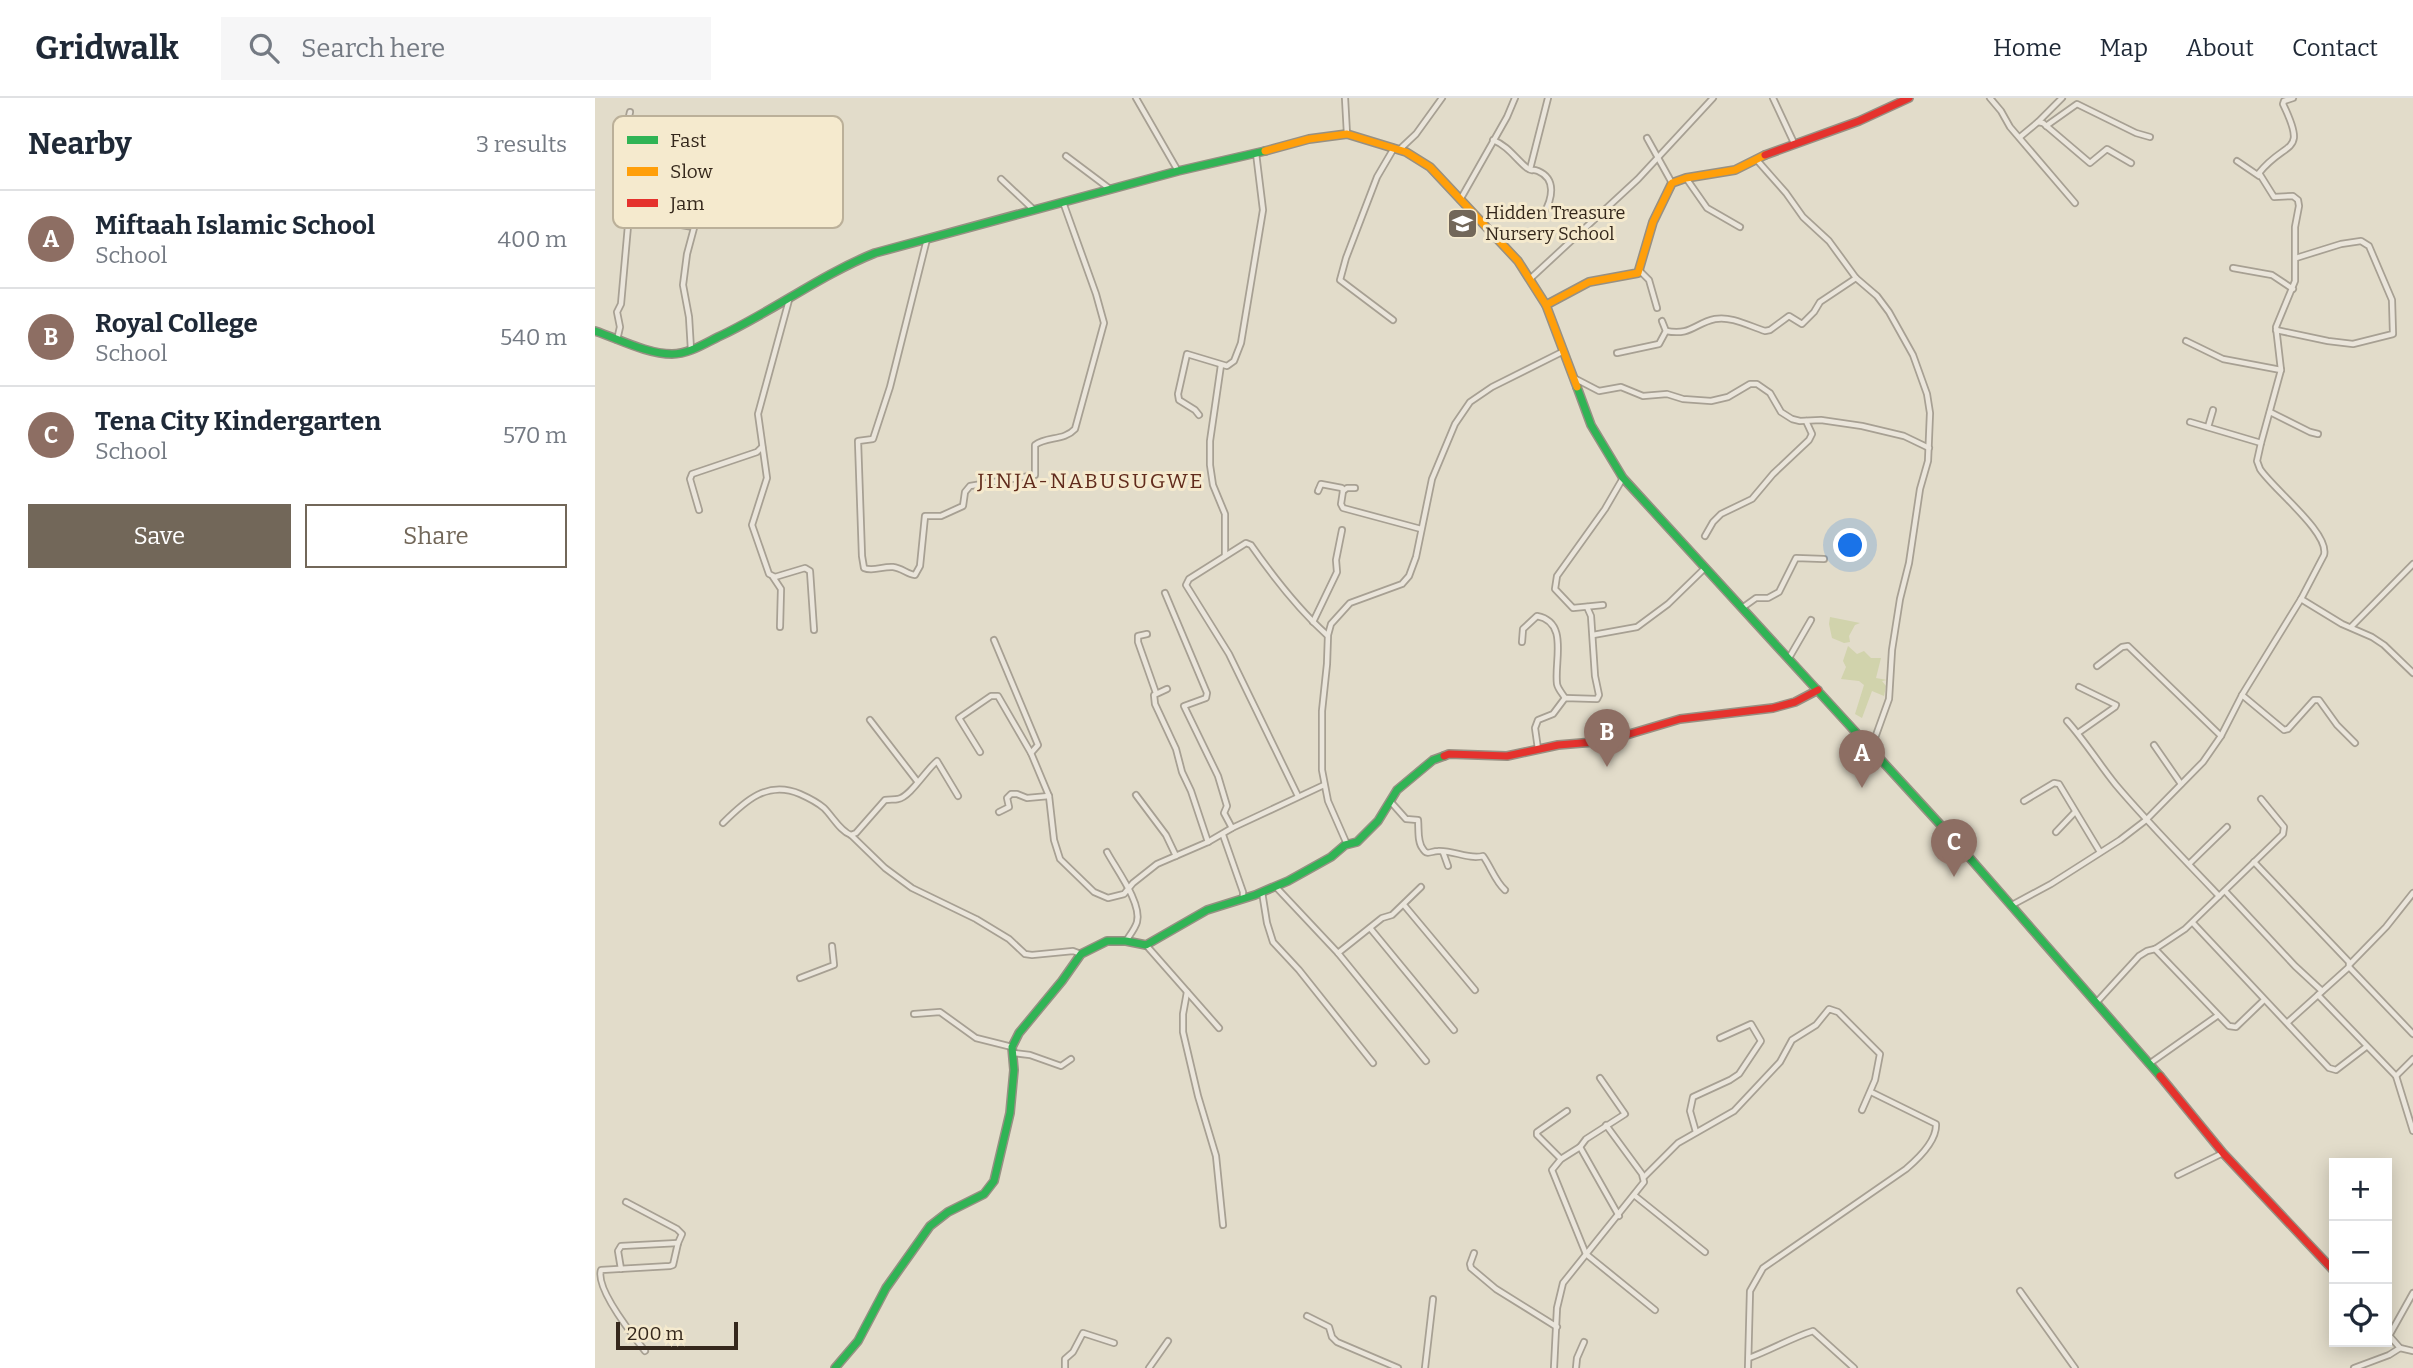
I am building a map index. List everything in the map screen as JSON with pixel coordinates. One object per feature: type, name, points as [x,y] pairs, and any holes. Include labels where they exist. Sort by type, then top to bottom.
[{"type":"street","points":[[1136,98],[1178,171]]},
{"type":"street","points":[[1345,98],[1347,134]]},
{"type":"street","points":[[1393,320],[1340,280],[1377,177],[1397,148],[1416,134],[1442,98]]},
{"type":"street","points":[[1460,201],[1515,98]]},
{"type":"street","points":[[1530,169],[1548,98]]},
{"type":"street","points":[[1531,278],[1638,180],[1713,98]]},
{"type":"street","points":[[1773,98],[1794,143]]},
{"type":"street","points":[[1640,271],[1653,222],[1672,183],[1735,170],[1794,143],[1859,121],[1893,102],[1909,98]]},
{"type":"street","points":[[1990,98],[2075,203]]},
{"type":"street","points":[[2020,138],[2062,98]]},
{"type":"street","points":[[2259,176],[2260,170],[2291,145],[2294,139],[2293,124],[2283,104],[2284,100],[2294,98]]},
{"type":"street","points":[[2046,126],[2077,104],[2136,133],[2150,137]]},
{"type":"street","points":[[629,116],[630,112]]},
{"type":"street","points":[[2038,122],[2090,163],[2107,149],[2131,163]]},
{"type":"street","points":[[595,331],[667,354],[691,350],[751,322],[855,261],[927,238],[1309,139],[1347,134],[1397,148],[1430,167],[1531,278],[1546,305],[1591,425],[1623,478],[2012,905],[2187,1107],[2223,1153],[2329,1266]]},
{"type":"street","points":[[1647,138],[1672,183]]},
{"type":"street","points":[[1493,140],[1507,147],[1530,169],[1539,171],[1551,182],[1551,196],[1544,213]]},
{"type":"street","points":[[1199,415],[1178,400],[1187,354],[1227,366],[1234,361],[1241,343],[1263,204],[1256,153]]},
{"type":"street","points":[[1066,156],[1111,189]]},
{"type":"street","points":[[1756,159],[1803,217],[1829,241],[1856,278],[1877,296],[1889,312],[1913,355],[1927,394],[1930,413],[1929,448],[1909,563],[1899,599],[1889,699],[1871,751]]},
{"type":"street","points":[[2012,905],[2076,869],[2147,820],[2203,762],[2221,736],[2242,695],[2325,555],[2325,547],[2298,510],[2260,469],[2257,461],[2281,370],[2276,330],[2295,281],[2298,202],[2293,196],[2276,198],[2259,176],[2237,161]]},
{"type":"street","points":[[1686,178],[1707,208],[1739,226]]},
{"type":"street","points":[[1001,179],[1034,210]]},
{"type":"street","points":[[927,238],[891,387],[878,429],[871,441],[858,441],[864,568],[869,570],[892,567],[915,575],[919,571],[925,516],[941,516],[963,506],[965,492],[970,486],[1035,475],[1035,444],[1062,438],[1075,429],[1104,323],[1063,202]]},
{"type":"street","points":[[617,340],[620,327],[617,312],[621,304],[627,228]]},
{"type":"street","points":[[691,350],[683,285],[693,228]]},
{"type":"street","points":[[2276,330],[2353,344],[2393,334],[2392,300],[2369,246],[2361,241],[2296,258]]},
{"type":"street","points":[[2233,268],[2272,275],[2293,289]]},
{"type":"street","points":[[1546,305],[1589,282],[1624,277],[1640,271]]},
{"type":"street","points":[[1640,271],[1649,280],[1657,308]]},
{"type":"street","points":[[1666,331],[1685,332],[1721,319],[1734,320],[1765,331],[1789,316],[1802,324],[1820,302],[1856,278]]},
{"type":"street","points":[[780,627],[781,589],[766,567],[752,525],[767,478],[758,415],[789,299]]},
{"type":"street","points":[[1662,321],[1666,331]]},
{"type":"street","points":[[1617,353],[1659,344],[1666,331]]},
{"type":"street","points":[[2186,341],[2223,359],[2281,370]]},
{"type":"street","points":[[1345,845],[1324,785],[1321,744],[1328,635],[1337,615],[1350,603],[1405,581],[1416,557],[1432,479],[1455,424],[1470,402],[1492,387],[1564,350]]},
{"type":"street","points":[[1221,364],[1210,440],[1213,485],[1225,514],[1225,556]]},
{"type":"street","points":[[1574,377],[1599,391],[1622,387],[1643,396],[1667,394],[1683,399],[1711,401],[1728,397],[1750,384],[1757,384],[1772,395],[1783,414],[1797,421],[1821,420],[1862,426],[1904,436],[1929,448]]},
{"type":"street","points":[[2208,428],[2213,410]]},
{"type":"street","points":[[2270,412],[2318,434]]},
{"type":"street","points":[[1705,536],[1721,514],[1752,499],[1773,474],[1809,440],[1812,434],[1805,421]]},
{"type":"street","points":[[2190,422],[2261,443]]},
{"type":"street","points":[[699,509],[690,479],[692,474],[757,453],[763,446]]},
{"type":"street","points":[[1602,605],[1570,607],[1555,589],[1557,576],[1623,478]]},
{"type":"street","points":[[1318,491],[1321,484],[1326,484],[1342,488],[1343,491]]},
{"type":"street","points":[[1343,491],[1355,488]]},
{"type":"street","points":[[1343,491],[1343,508],[1421,529]]},
{"type":"street","points":[[1313,622],[1337,572],[1336,560],[1342,530]]},
{"type":"street","points":[[1298,796],[1229,654],[1186,585],[1189,579],[1246,543],[1251,545],[1284,591],[1328,635]]},
{"type":"street","points":[[1741,608],[1756,598],[1768,598],[1779,592],[1796,558],[1824,559]]},
{"type":"street","points":[[2351,627],[2413,564]]},
{"type":"street","points":[[773,576],[779,577],[805,568],[810,571],[814,630]]},
{"type":"street","points":[[1593,635],[1637,627],[1668,604],[1706,568]]},
{"type":"street","points":[[1165,593],[1207,693],[1206,698],[1184,706],[1217,776],[1227,806],[1224,813],[1231,828]]},
{"type":"street","points":[[2301,599],[2384,645],[2413,673]]},
{"type":"street","points":[[1522,642],[1523,629],[1537,616],[1545,617],[1553,623],[1558,642],[1557,688],[1565,698],[1597,699],[1599,695],[1593,635],[1587,607]]},
{"type":"street","points":[[1789,658],[1811,620]]},
{"type":"street","points":[[1147,634],[1138,636],[1138,642],[1156,693]]},
{"type":"street","points":[[994,640],[1038,745],[1031,753]]},
{"type":"street","points":[[2097,666],[2122,647],[2128,646],[2221,736]]},
{"type":"street","points":[[2078,733],[2116,707],[2079,687]]},
{"type":"street","points":[[1167,689],[1153,697],[1176,749],[1209,842]]},
{"type":"street","points":[[1146,945],[1207,910],[1276,887],[1331,857],[1345,845],[1357,842],[1377,821],[1397,790],[1418,770],[1441,757],[1449,754],[1507,756],[1558,745],[1606,741],[1680,719],[1773,708],[1795,702],[1818,690]]},
{"type":"street","points":[[2242,695],[2284,730],[2288,729],[2314,700],[2319,700],[2337,725],[2355,743]]},
{"type":"street","points":[[981,752],[959,718],[991,696],[998,696],[1031,753],[1049,796],[1054,840],[1060,859],[1101,896],[1111,897],[1124,894],[1157,864],[1209,842],[1231,828],[1324,785]]},
{"type":"street","points":[[1538,751],[1535,728],[1538,720],[1553,714],[1565,698]]},
{"type":"street","points":[[870,720],[917,781]]},
{"type":"street","points":[[2067,721],[2113,781],[2219,896]]},
{"type":"street","points":[[2154,745],[2182,784]]},
{"type":"street","points":[[851,835],[856,833],[883,802],[906,795],[935,762],[939,762],[958,796]]},
{"type":"street","points":[[2024,801],[2056,782],[2100,852]]},
{"type":"street","points":[[723,823],[754,795],[762,791],[787,790],[817,803],[845,833],[851,835],[885,868],[912,888],[976,919],[1009,939],[1025,954],[1073,951],[1081,954]]},
{"type":"street","points":[[999,812],[1009,807],[1007,798],[1011,794],[1027,798],[1049,796]]},
{"type":"street","points":[[1136,796],[1166,835],[1176,856]]},
{"type":"street","points":[[2096,1003],[2139,956],[2155,949],[2193,923],[2284,831],[2284,827],[2261,799]]},
{"type":"street","points":[[1390,800],[1406,819],[1418,820],[1423,851],[1483,856],[1498,884],[1505,890]]},
{"type":"street","points":[[2056,832],[2074,812]]},
{"type":"street","points":[[2189,864],[2227,827]]},
{"type":"street","points":[[1223,835],[1243,892],[1243,900]]},
{"type":"street","points":[[1107,852],[1137,911],[1137,923],[1126,941]]},
{"type":"street","points":[[1443,852],[1448,866]]},
{"type":"street","points":[[2254,862],[2413,1034]]},
{"type":"street","points":[[1276,887],[1338,953],[1426,1061]]},
{"type":"street","points":[[1338,953],[1382,918],[1392,915],[1421,887]]},
{"type":"street","points":[[2225,891],[2366,1047],[2396,1076],[2413,1131]]},
{"type":"street","points":[[1262,892],[1273,942],[1299,970],[1373,1063]]},
{"type":"street","points":[[2288,1022],[2383,930],[2413,893]]},
{"type":"street","points":[[1404,905],[1475,990]]},
{"type":"street","points":[[2193,923],[2332,1070],[2342,1068],[2366,1047]]},
{"type":"street","points":[[1370,928],[1454,1030]]},
{"type":"street","points":[[835,1368],[858,1341],[886,1288],[930,1226],[949,1212],[984,1194],[994,1181],[1010,1113],[1014,1070],[1012,1050],[1019,1033],[1081,954],[1101,942],[1126,941],[1146,945],[1219,1028]]},
{"type":"street","points":[[800,978],[833,966],[835,962],[832,946]]},
{"type":"street","points":[[2155,949],[2228,1026],[2236,1027],[2265,1000]]},
{"type":"street","points":[[1187,992],[1182,1019],[1183,1032],[1216,1156],[1223,1225]]},
{"type":"street","points":[[1554,1368],[1557,1308],[1562,1287],[1643,1184],[1644,1177],[1678,1143],[1734,1111],[1780,1062],[1792,1040],[1816,1026],[1829,1009],[1839,1012],[1881,1054],[1871,1093],[1862,1110]]},
{"type":"street","points":[[914,1014],[940,1012],[976,1038],[1061,1066],[1071,1059]]},
{"type":"street","points":[[2148,1065],[2217,1016]]},
{"type":"street","points":[[1696,1132],[1690,1111],[1693,1097],[1724,1084],[1739,1074],[1761,1041],[1751,1024],[1720,1038]]},
{"type":"street","points":[[2396,1076],[2413,1059]]},
{"type":"street","points":[[1600,1078],[1625,1112],[1623,1117],[1606,1125],[1561,1159],[1552,1170],[1586,1254],[1655,1310]]},
{"type":"street","points":[[1747,1364],[1750,1291],[1763,1268],[1921,1158],[1936,1130],[1936,1124],[1871,1093]]},
{"type":"street","points":[[1561,1159],[1537,1132],[1567,1111]]},
{"type":"street","points":[[1606,1125],[1644,1177]]},
{"type":"street","points":[[1580,1147],[1619,1216]]},
{"type":"street","points":[[2178,1175],[2223,1153]]},
{"type":"street","points":[[1634,1195],[1705,1252]]},
{"type":"street","points":[[626,1202],[681,1231],[682,1234],[673,1265],[601,1270],[597,1279],[621,1319],[645,1351]]},
{"type":"street","points":[[621,1269],[618,1251],[621,1247],[678,1243]]},
{"type":"street","points":[[1474,1252],[1471,1268],[1496,1290],[1557,1327]]},
{"type":"street","points":[[2020,1291],[2075,1368]]},
{"type":"street","points":[[2392,1328],[2413,1293]]},
{"type":"street","points":[[1425,1368],[1433,1299]]},
{"type":"street","points":[[1307,1316],[1329,1327],[1334,1340],[1398,1368]]},
{"type":"street","points":[[1747,1364],[1779,1344],[1813,1331],[1854,1368]]},
{"type":"street","points":[[1065,1368],[1065,1359],[1073,1352],[1083,1333],[1114,1343]]},
{"type":"street","points":[[2392,1339],[2400,1348],[2413,1351]]},
{"type":"street","points":[[1149,1368],[1168,1340]]},
{"type":"street","points":[[1576,1368],[1584,1342]]},
{"type":"street","points":[[2354,1368],[2400,1348]]},
{"type":"green space","points":[[1830,617],[1860,623],[1855,625],[1849,636],[1850,642],[1844,643],[1832,638]]},
{"type":"green space","points":[[1848,646],[1857,654],[1864,651],[1871,658],[1881,658],[1876,678],[1887,680],[1882,681],[1886,686],[1884,696],[1872,691],[1862,718],[1855,714],[1864,685],[1859,681],[1841,679],[1846,667],[1843,661]]},
{"type":"traffic: fast","points":[[595,331],[653,352],[684,352],[738,327],[835,272],[875,253],[1178,171],[1265,151]]},
{"type":"traffic: fast","points":[[1577,387],[1591,425],[1623,478],[1948,833],[2160,1076]]},
{"type":"traffic: fast","points":[[835,1368],[858,1341],[886,1288],[930,1226],[948,1212],[984,1194],[994,1181],[1010,1113],[1014,1070],[1012,1047],[1019,1033],[1081,954],[1107,941],[1146,945],[1207,910],[1288,881],[1331,857],[1345,845],[1357,842],[1378,821],[1397,790],[1433,760],[1444,756]]},
{"type":"traffic: slow","points":[[1265,151],[1309,139],[1347,134],[1406,152],[1430,167],[1518,261],[1546,305],[1577,387]]},
{"type":"traffic: slow","points":[[1546,305],[1589,282],[1638,273],[1653,222],[1672,183],[1735,170],[1765,155]]},
{"type":"traffic: jam","points":[[1765,155],[1859,121],[1909,98]]},
{"type":"traffic: jam","points":[[1444,756],[1507,756],[1558,745],[1606,741],[1680,719],[1773,708],[1795,702],[1818,690]]},
{"type":"traffic: jam","points":[[2160,1076],[2223,1153],[2329,1266]]},
{"type":"place","name":"Hidden Treasure Nursery School","points":[[1462,223]]},
{"type":"place","name":"Royal College","points":[[1607,767]]},
{"type":"place","name":"Miftaah Islamic School","points":[[1862,788]]},
{"type":"place","name":"Tena City Kindergarten","points":[[1954,877]]},
{"type":"district","name":"JINJA-NABUSUGWE","points":[[1091,481]]}]
